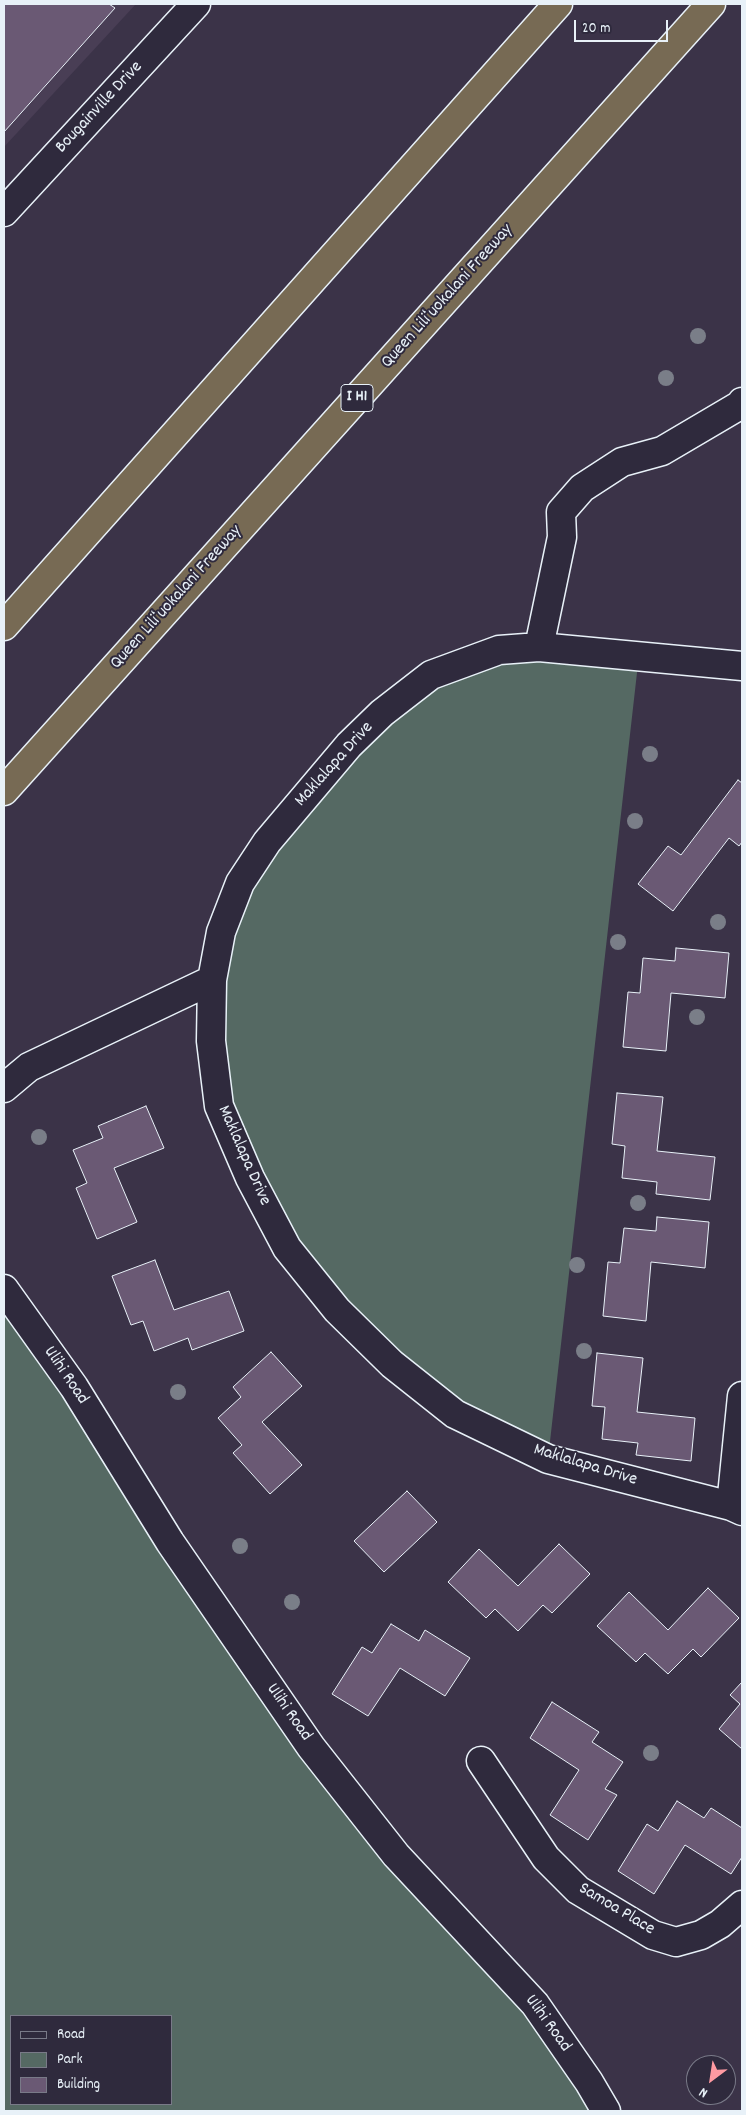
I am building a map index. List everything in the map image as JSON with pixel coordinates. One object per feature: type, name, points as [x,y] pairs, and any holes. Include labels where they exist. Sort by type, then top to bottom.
[{"type":"highway","points":[[4,626],[558,4]]},
{"type":"highway","name":"Queen Liliʻuokalani Freeway","points":[[4,791],[711,4]]},
{"type":"street","name":"Bougainville Drive","points":[[4,212],[196,4]]},
{"type":"street","points":[[539,647],[562,537],[561,512],[582,488],[622,462],[662,451],[740,405],[742,402]]},
{"type":"street","name":"Maklalapa Drive","points":[[737,1509],[548,1459],[454,1414],[392,1364],[337,1310],[287,1248],[250,1178],[219,1106],[211,1040],[212,980],[221,932],[240,883],[266,842],[350,745],[382,713],[431,675],[499,650],[539,647],[742,666]]},
{"type":"street","points":[[4,1088],[29,1068],[212,980]]},
{"type":"street","name":"Ulihi Road","points":[[4,1290],[74,1387],[170,1542],[311,1747],[396,1854],[535,2004],[589,2082],[606,2111]]},
{"type":"street","points":[[737,1509],[742,1396]]},
{"type":"street","name":"Samoa Place","points":[[481,1761],[546,1858],[578,1890],[653,1935],[676,1942],[701,1935],[720,1924],[742,1905]]},
{"type":"shaded area","points":[[4,4],[136,4],[4,147]]},
{"type":"green space","points":[[639,655],[548,1459],[499,1440],[337,1310],[219,1106],[221,932],[349,745],[467,660]]},
{"type":"green space","points":[[4,1289],[170,1542],[606,2111],[4,2111]]},
{"type":"building","points":[[4,4],[109,4],[115,8],[4,132]]},
{"type":"building","points":[[738,780],[742,783],[742,842],[739,846],[729,838],[673,911],[638,884],[668,846],[681,855]]},
{"type":"building","points":[[676,948],[729,953],[725,998],[671,993],[666,1051],[623,1047],[628,992],[640,993],[643,958],[675,961]]},
{"type":"building","points":[[617,1093],[663,1097],[657,1151],[715,1157],[710,1200],[656,1194],[657,1182],[622,1178],[625,1146],[612,1144]]},
{"type":"building","points":[[146,1106],[164,1148],[114,1168],[137,1222],[97,1239],[76,1188],[87,1183],[73,1150],[103,1138],[98,1126]]},
{"type":"building","points":[[657,1217],[709,1222],[705,1268],[651,1262],[646,1321],[603,1316],[608,1262],[620,1263],[624,1228],[656,1231]]},
{"type":"building","points":[[155,1260],[174,1310],[229,1291],[244,1331],[192,1350],[188,1338],[154,1351],[143,1321],[131,1325],[112,1276]]},
{"type":"building","points":[[271,1352],[302,1386],[262,1422],[302,1465],[270,1494],[233,1453],[242,1445],[218,1418],[241,1397],[233,1387]]},
{"type":"building","points":[[597,1353],[643,1358],[637,1412],[695,1418],[691,1461],[636,1455],[638,1443],[602,1439],[605,1407],[592,1406]]},
{"type":"building","points":[[407,1491],[437,1522],[384,1572],[354,1541]]},
{"type":"building","points":[[559,1544],[590,1574],[552,1613],[543,1605],[518,1631],[495,1609],[486,1618],[448,1582],[479,1549],[518,1586]]},
{"type":"building","points":[[708,1588],[739,1618],[701,1657],[693,1649],[668,1674],[645,1653],[636,1662],[597,1626],[629,1592],[668,1630]]},
{"type":"building","points":[[391,1624],[419,1641],[425,1630],[470,1658],[445,1696],[400,1668],[368,1716],[332,1694],[362,1647],[372,1653]]},
{"type":"building","points":[[742,1682],[742,1749],[719,1729],[740,1704],[730,1695]]},
{"type":"building","points":[[552,1702],[599,1732],[592,1742],[623,1762],[605,1789],[617,1795],[588,1840],[550,1815],[579,1770],[530,1738]]},
{"type":"building","points":[[677,1801],[704,1818],[711,1808],[742,1828],[742,1857],[731,1874],[685,1845],[654,1894],[618,1871],[647,1824],[658,1831]]}]
